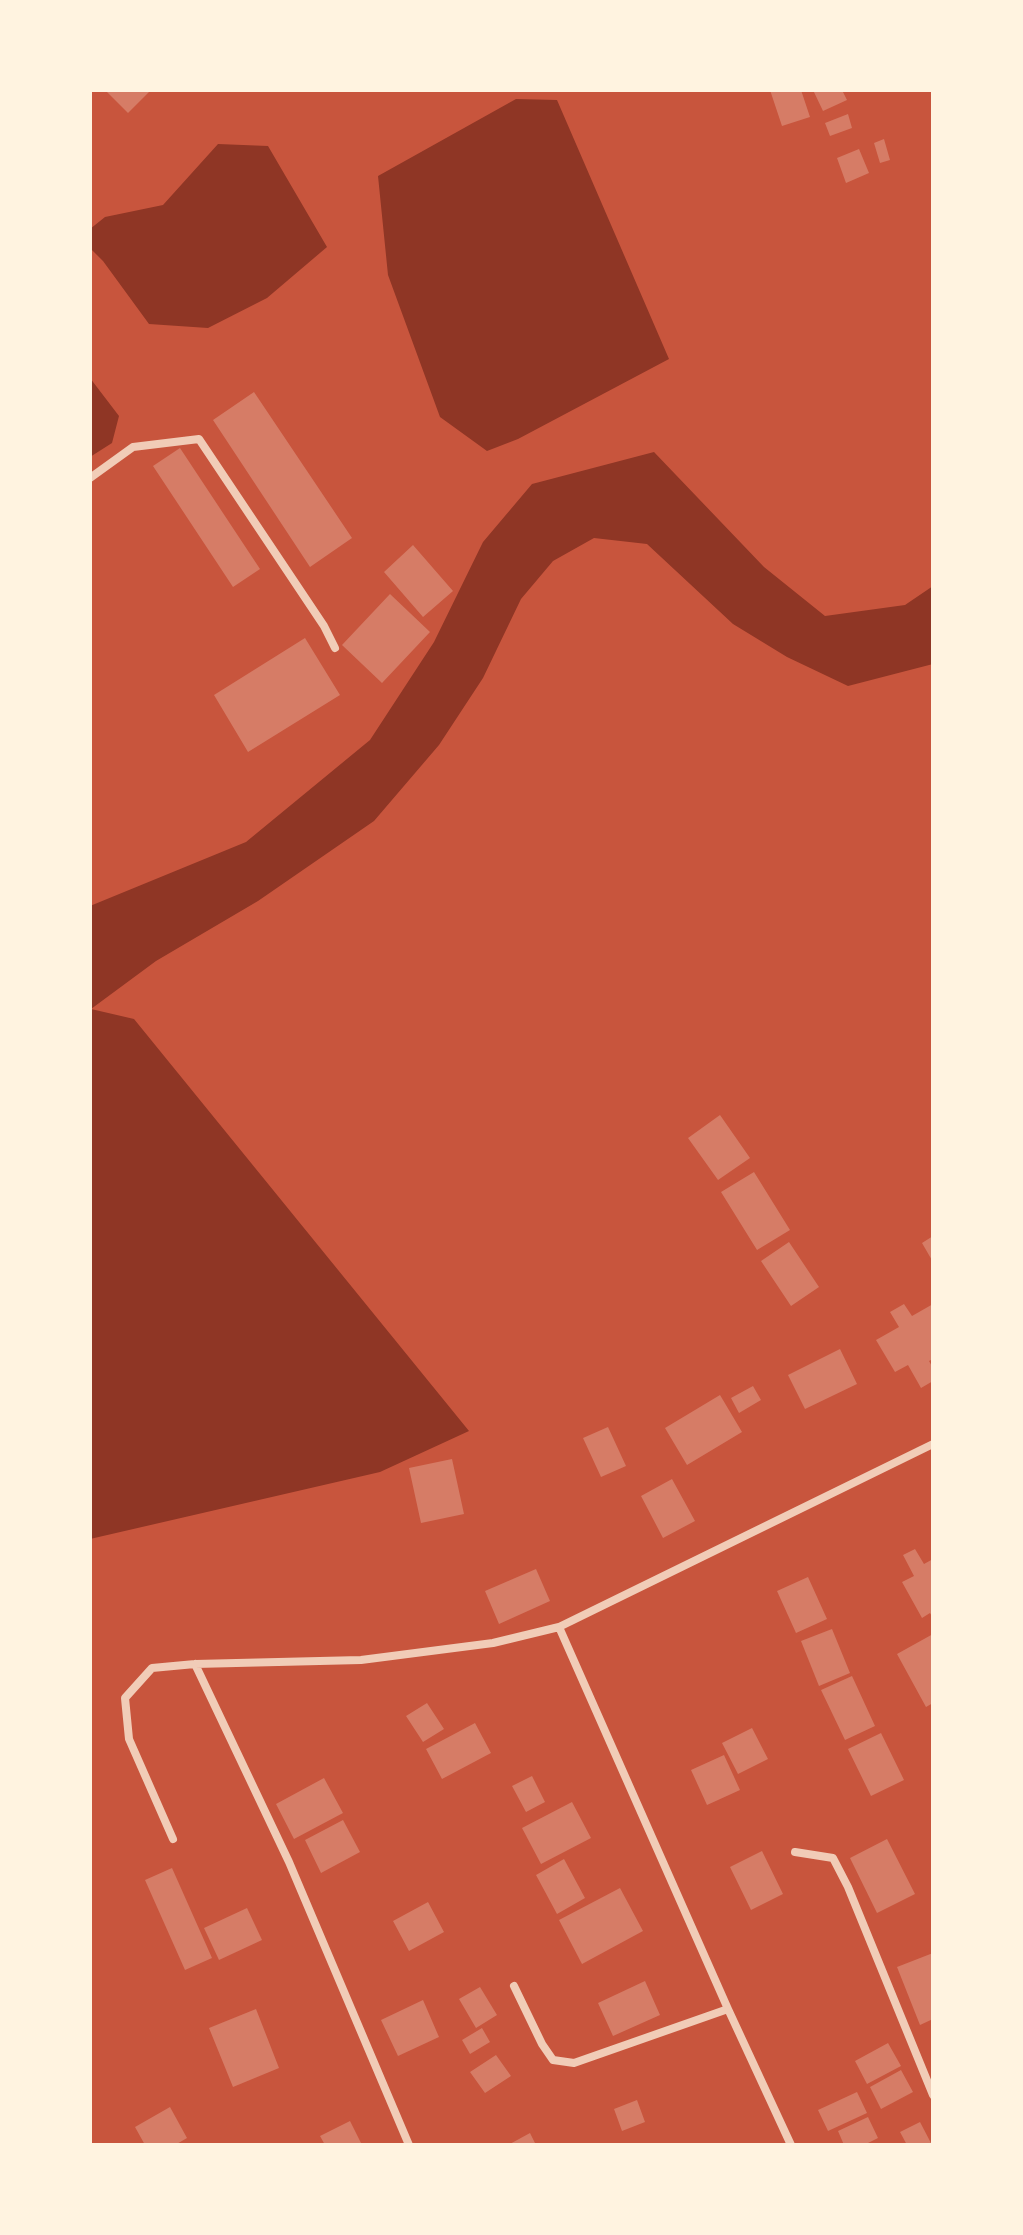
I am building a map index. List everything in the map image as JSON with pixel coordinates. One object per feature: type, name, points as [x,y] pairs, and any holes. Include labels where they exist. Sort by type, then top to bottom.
[{"type":"street","points":[[90,478],[133,447],[199,439],[324,626],[335,648]]},
{"type":"street","points":[[173,1839],[129,1739],[125,1698],[152,1668],[361,1660],[493,1643],[559,1627],[933,1444]]},
{"type":"street","points":[[559,1627],[791,2145]]},
{"type":"street","points":[[195,1664],[289,1862],[409,2145]]},
{"type":"street","points":[[795,1852],[833,1858],[848,1887],[933,2095]]},
{"type":"street","points":[[514,1986],[553,2060],[574,2063],[728,2009]]},
{"type":"shaded area","points":[[516,99],[557,100],[669,359],[518,439],[487,451],[440,417],[388,275],[378,176]]},
{"type":"shaded area","points":[[218,144],[268,146],[327,247],[267,298],[208,328],[149,324],[90,248],[90,229],[105,217],[163,205]]},
{"type":"shaded area","points":[[90,378],[119,416],[112,443],[90,457]]},
{"type":"shaded area","points":[[654,452],[764,567],[825,616],[905,605],[933,586],[933,664],[848,686],[787,657],[733,624],[647,544],[594,538],[553,561],[521,599],[483,678],[439,745],[374,821],[258,901],[156,961],[91,1009],[134,1019],[469,1431],[380,1472],[90,1539],[90,906],[246,842],[370,740],[434,642],[483,542],[532,484]]},
{"type":"building","points":[[105,90],[151,90],[128,113]]},
{"type":"building","points":[[770,90],[801,90],[810,117],[782,126]]},
{"type":"building","points":[[813,90],[842,90],[847,100],[823,111]]},
{"type":"building","points":[[848,114],[852,128],[830,136],[825,123]]},
{"type":"building","points":[[884,139],[890,160],[880,163],[874,143]]},
{"type":"building","points":[[859,149],[869,173],[846,183],[837,158]]},
{"type":"building","points":[[254,392],[352,538],[310,567],[213,420]]},
{"type":"building","points":[[180,448],[260,569],[233,587],[153,466]]},
{"type":"building","points":[[413,545],[453,591],[423,617],[384,572]]},
{"type":"building","points":[[390,594],[430,632],[382,683],[342,645]]},
{"type":"building","points":[[305,638],[340,695],[248,752],[214,695]]},
{"type":"building","points":[[720,1115],[750,1158],[718,1180],[688,1138]]},
{"type":"building","points":[[754,1172],[790,1230],[757,1250],[721,1192]]},
{"type":"building","points":[[933,1236],[933,1262],[922,1243]]},
{"type":"building","points":[[789,1242],[819,1287],[791,1306],[761,1261]]},
{"type":"building","points":[[904,1304],[912,1316],[933,1304],[933,1359],[929,1361],[933,1368],[933,1381],[921,1388],[908,1365],[895,1372],[876,1340],[899,1327],[890,1312]]},
{"type":"building","points":[[840,1349],[857,1384],[805,1409],[788,1375]]},
{"type":"building","points":[[753,1386],[761,1400],[739,1413],[731,1398]]},
{"type":"building","points":[[720,1395],[742,1432],[687,1465],[665,1428]]},
{"type":"building","points":[[608,1427],[626,1466],[601,1477],[583,1438]]},
{"type":"building","points":[[452,1459],[464,1514],[421,1523],[409,1468]]},
{"type":"building","points":[[672,1479],[695,1521],[663,1538],[641,1496]]},
{"type":"building","points":[[915,1549],[924,1564],[933,1559],[933,1618],[930,1613],[922,1618],[902,1582],[914,1576],[903,1555]]},
{"type":"building","points":[[536,1569],[550,1601],[499,1624],[485,1591]]},
{"type":"building","points":[[808,1577],[827,1619],[796,1633],[777,1591]]},
{"type":"building","points":[[832,1629],[850,1673],[819,1686],[801,1641]]},
{"type":"building","points":[[933,1634],[933,1703],[926,1707],[897,1654]]},
{"type":"building","points":[[852,1676],[875,1726],[845,1740],[821,1690]]},
{"type":"building","points":[[427,1703],[444,1729],[423,1742],[406,1716]]},
{"type":"building","points":[[475,1723],[491,1753],[442,1779],[426,1749]]},
{"type":"building","points":[[752,1728],[768,1759],[738,1774],[722,1743]]},
{"type":"building","points":[[881,1733],[904,1780],[871,1796],[848,1749]]},
{"type":"building","points":[[724,1755],[740,1790],[707,1805],[691,1770]]},
{"type":"building","points":[[532,1776],[545,1802],[526,1812],[512,1786]]},
{"type":"building","points":[[324,1778],[343,1813],[294,1839],[276,1804]]},
{"type":"building","points":[[572,1802],[591,1838],[541,1864],[522,1828]]},
{"type":"building","points":[[343,1820],[360,1852],[321,1873],[305,1840]]},
{"type":"building","points":[[887,1839],[915,1894],[877,1913],[850,1858]]},
{"type":"building","points":[[762,1851],[783,1894],[751,1910],[730,1867]]},
{"type":"building","points":[[564,1859],[585,1898],[557,1914],[536,1875]]},
{"type":"building","points":[[172,1868],[212,1958],[185,1970],[145,1880]]},
{"type":"building","points":[[620,1888],[643,1931],[582,1964],[559,1920]]},
{"type":"building","points":[[428,1902],[444,1932],[409,1951],[393,1921]]},
{"type":"building","points":[[247,1908],[262,1940],[219,1960],[204,1928]]},
{"type":"building","points":[[933,1953],[933,2019],[920,2025],[897,1967]]},
{"type":"building","points":[[645,1981],[660,2015],[613,2036],[598,2003]]},
{"type":"building","points":[[480,1987],[497,2015],[476,2028],[459,1999]]},
{"type":"building","points":[[423,2000],[439,2037],[398,2056],[381,2020]]},
{"type":"building","points":[[256,2009],[279,2068],[233,2087],[209,2028]]},
{"type":"building","points":[[482,2028],[490,2042],[470,2054],[462,2040]]},
{"type":"building","points":[[888,2043],[901,2066],[867,2084],[855,2061]]},
{"type":"building","points":[[496,2055],[511,2076],[485,2093],[470,2072]]},
{"type":"building","points":[[901,2070],[913,2092],[881,2109],[870,2087]]},
{"type":"building","points":[[857,2092],[867,2113],[828,2131],[818,2110]]},
{"type":"building","points":[[637,2100],[645,2122],[622,2131],[614,2109]]},
{"type":"building","points":[[170,2107],[187,2138],[175,2145],[145,2145],[135,2127]]},
{"type":"building","points":[[868,2117],[878,2138],[864,2145],[844,2145],[838,2131]]},
{"type":"building","points":[[350,2121],[362,2145],[325,2145],[320,2136]]},
{"type":"building","points":[[920,2122],[932,2145],[907,2145],[900,2132]]},
{"type":"building","points":[[530,2133],[536,2145],[508,2145]]}]
